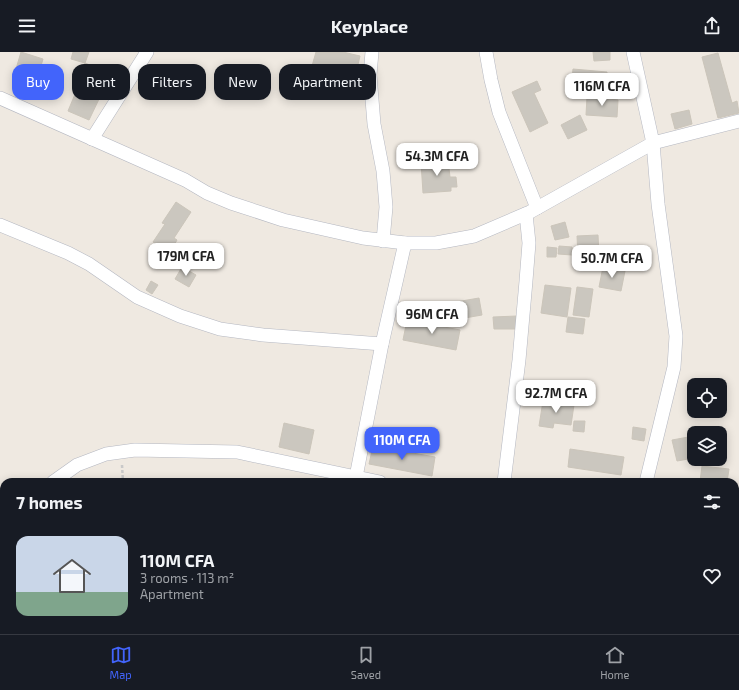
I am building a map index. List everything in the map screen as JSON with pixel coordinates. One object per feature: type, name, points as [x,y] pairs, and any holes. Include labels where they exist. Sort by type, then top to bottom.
[{"type":"street","points":[[92,138],[147,52]]},
{"type":"street","points":[[372,52],[370,75],[374,124],[383,171],[386,207],[383,241]]},
{"type":"street","points":[[486,52],[499,112],[537,208]]},
{"type":"street","points":[[632,52],[653,143],[658,204],[676,336],[674,367],[647,478]]},
{"type":"street","points":[[0,98],[185,180],[208,193],[231,203],[283,220],[363,238],[405,243],[436,243],[474,236],[526,214],[653,143],[739,120]]},
{"type":"street","points":[[504,478],[519,360],[526,281],[529,243],[526,214]]},
{"type":"street","points":[[0,225],[68,253],[89,264],[137,297],[180,316],[220,329],[263,335],[382,344]]},
{"type":"street","points":[[356,478],[382,344],[405,243]]},
{"type":"street","points":[[58,478],[77,465],[106,454],[135,450],[237,452],[348,478]]},
{"type":"path","points":[[120,452],[123,478]]},
{"type":"building","points":[[21,52],[43,59],[42,64],[17,64]]},
{"type":"building","points":[[73,52],[89,52],[85,63],[71,59]]},
{"type":"building","points":[[316,52],[343,52],[360,56],[358,64],[313,64]]},
{"type":"building","points":[[593,52],[610,52],[610,60],[594,61]]},
{"type":"building","points":[[718,53],[732,103],[737,101],[739,113],[718,118],[702,57]]},
{"type":"building","points":[[573,69],[607,72],[606,91],[571,89]]},
{"type":"building","points":[[537,81],[541,90],[534,93],[548,123],[530,132],[512,92]]},
{"type":"building","points":[[587,97],[618,100],[617,117],[586,115]]},
{"type":"building","points":[[73,100],[99,100],[89,120],[68,111]]},
{"type":"building","points":[[689,110],[692,124],[675,129],[671,114]]},
{"type":"building","points":[[580,115],[587,130],[568,139],[561,125]]},
{"type":"building","points":[[448,160],[450,177],[456,177],[457,187],[451,187],[451,191],[423,193],[421,162]]},
{"type":"building","points":[[176,202],[191,212],[174,238],[177,240],[170,252],[153,242],[165,224],[162,223]]},
{"type":"building","points":[[565,222],[569,237],[555,240],[551,226]]},
{"type":"building","points":[[598,235],[599,255],[578,256],[577,236]]},
{"type":"building","points":[[190,245],[199,250],[193,261],[184,256]]},
{"type":"building","points":[[559,246],[572,247],[572,255],[558,254]]},
{"type":"building","points":[[547,247],[557,248],[556,257],[547,257]]},
{"type":"building","points":[[182,267],[196,275],[189,287],[175,279]]},
{"type":"building","points":[[603,267],[625,271],[621,291],[599,287]]},
{"type":"building","points":[[151,281],[158,285],[152,294],[146,290]]},
{"type":"building","points":[[545,285],[571,288],[567,317],[541,313]]},
{"type":"building","points":[[577,287],[593,289],[589,317],[573,315]]},
{"type":"building","points":[[479,298],[482,315],[453,320],[450,303]]},
{"type":"building","points":[[517,316],[517,329],[494,329],[493,317]]},
{"type":"building","points":[[568,317],[585,319],[583,334],[566,332]]},
{"type":"building","points":[[407,320],[460,330],[456,350],[403,340]]},
{"type":"building","points":[[543,401],[574,405],[571,425],[554,423],[553,428],[539,426]]},
{"type":"building","points":[[574,421],[585,421],[584,432],[573,431]]},
{"type":"building","points":[[284,423],[314,430],[309,454],[279,447]]},
{"type":"building","points":[[633,427],[646,429],[644,441],[632,439]]},
{"type":"building","points":[[687,437],[687,459],[677,461],[672,440]]},
{"type":"building","points":[[373,446],[435,457],[432,476],[369,464]]},
{"type":"building","points":[[570,449],[624,457],[621,475],[568,467]]},
{"type":"building","points":[[702,466],[729,469],[728,478],[700,478]]}]
